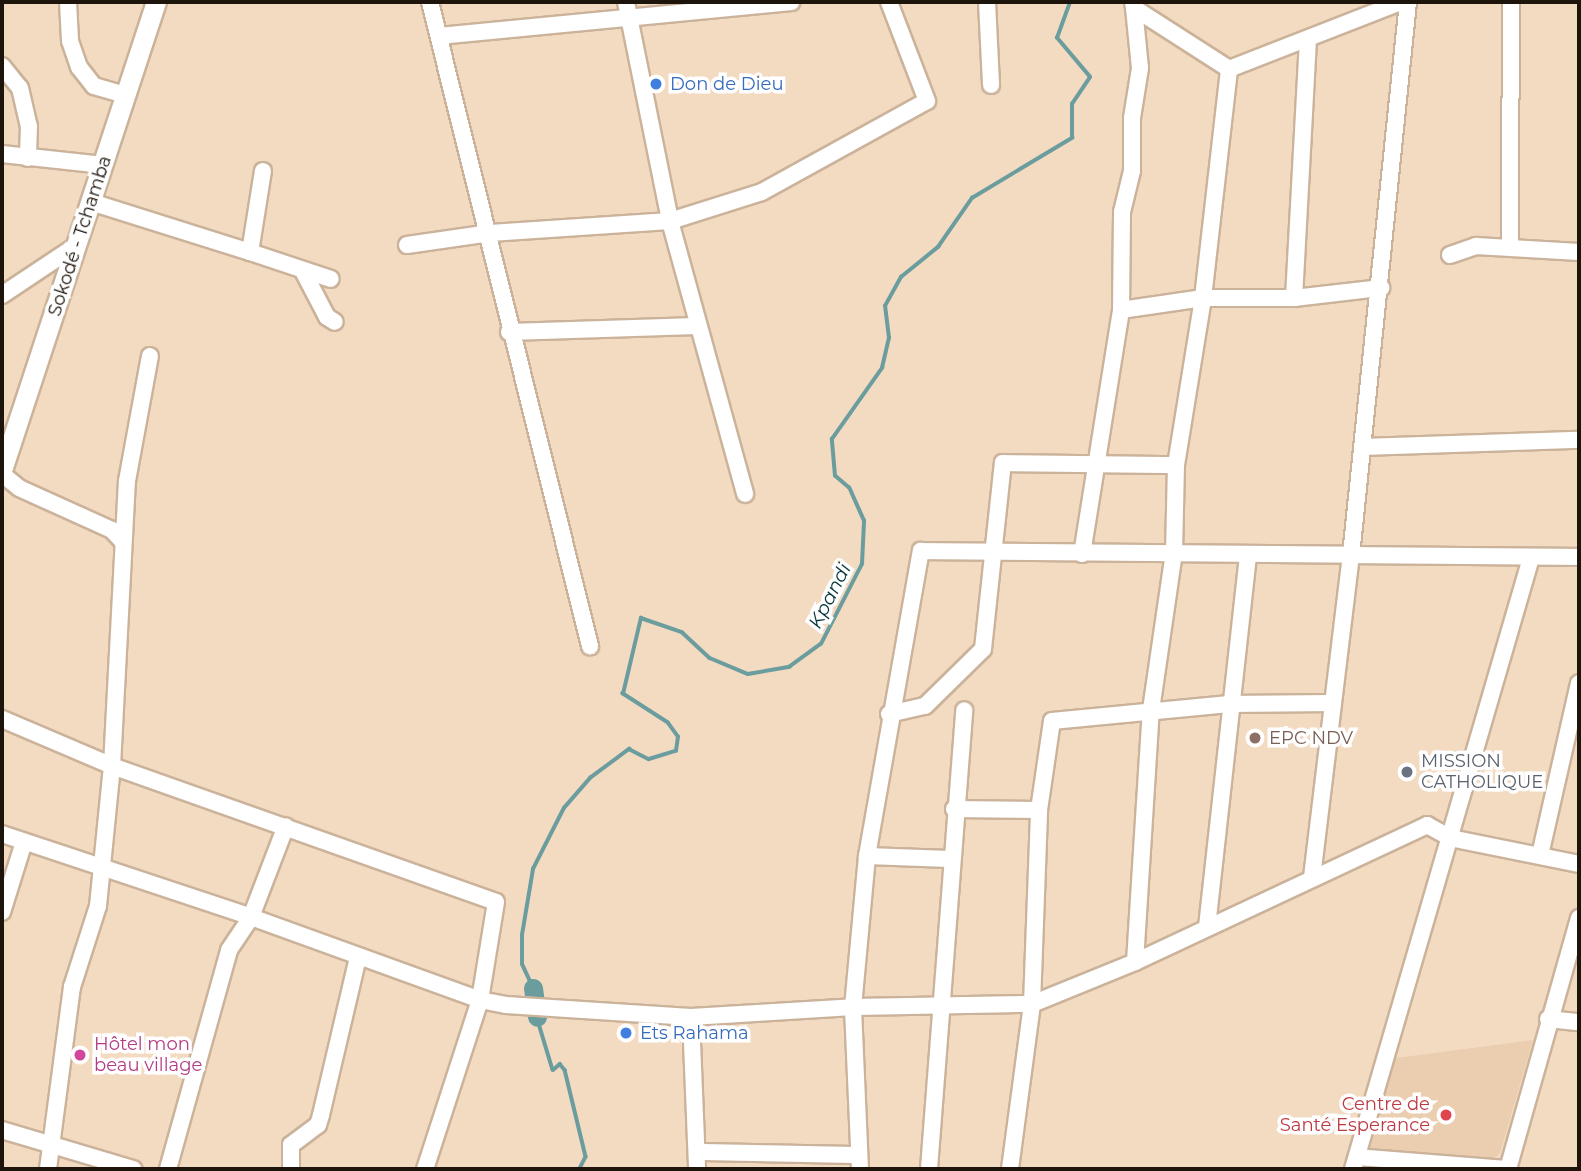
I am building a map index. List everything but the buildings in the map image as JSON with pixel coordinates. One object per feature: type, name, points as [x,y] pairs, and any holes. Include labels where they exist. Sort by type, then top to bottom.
[{"type":"main road","name":"Sokodé - Tchamba","points":[[2,472],[156,2]]},
{"type":"street","points":[[68,2],[70,41],[79,67],[94,86],[126,94]]},
{"type":"street","points":[[430,2],[490,233],[509,332],[590,646]]},
{"type":"street","points":[[626,2],[670,221],[697,327],[729,420],[745,494]]},
{"type":"street","points":[[439,36],[631,20],[791,2]]},
{"type":"street","points":[[407,245],[490,233],[670,221],[762,192],[927,101],[888,2]]},
{"type":"street","points":[[986,2],[991,85]]},
{"type":"street","points":[[1229,69],[1401,2]]},
{"type":"street","points":[[1312,877],[1381,288],[1408,2]]},
{"type":"street","points":[[1510,247],[1511,2]]},
{"type":"street","points":[[1134,5],[1229,69]]},
{"type":"street","points":[[1082,554],[1094,464],[1121,310],[1122,212],[1132,171],[1132,118],[1140,68],[1134,5]]},
{"type":"street","points":[[1294,299],[1308,40]]},
{"type":"street","points":[[2,66],[20,89],[29,126],[28,158]]},
{"type":"street","points":[[1135,962],[1151,710],[1174,554],[1176,465],[1203,298],[1229,69]]},
{"type":"street","points":[[2,154],[103,164]]},
{"type":"street","points":[[250,252],[263,171]]},
{"type":"street","points":[[91,202],[331,279]]},
{"type":"street","points":[[2,296],[77,246]]},
{"type":"street","points":[[1450,255],[1468,247],[1579,251]]},
{"type":"street","points":[[303,271],[327,317],[335,321]]},
{"type":"street","points":[[1121,310],[1203,298],[1294,299],[1381,288]]},
{"type":"street","points":[[509,332],[697,327]]},
{"type":"street","points":[[48,1169],[72,986],[98,906],[112,766],[127,481],[150,356]]},
{"type":"street","points":[[1363,447],[1579,440]]},
{"type":"street","points":[[889,714],[925,706],[983,649],[996,552],[1003,463],[1176,465]]},
{"type":"street","points":[[2,472],[19,488],[112,530],[123,542]]},
{"type":"street","points":[[698,1152],[859,1162],[853,1007],[867,856],[889,714],[911,623],[921,551],[1579,557]]},
{"type":"street","points":[[1207,927],[1229,704],[1248,554]]},
{"type":"street","points":[[1531,558],[1355,1163],[1506,1169],[1579,918]]},
{"type":"street","points":[[1541,855],[1579,683]]},
{"type":"street","points":[[1010,1169],[1032,1004],[1039,810],[1052,720],[1229,704],[1333,703]]},
{"type":"street","points":[[929,1169],[949,859],[964,710]]},
{"type":"street","points":[[2,719],[112,766],[286,825],[496,902],[480,1000],[425,1169]]},
{"type":"street","points":[[954,808],[1039,810]]},
{"type":"street","points":[[168,1169],[229,950],[251,917],[286,825]]},
{"type":"street","points":[[2,834],[251,917],[480,1000],[506,1005],[691,1017],[853,1007],[1032,1004],[1135,962],[1427,825],[1450,838],[1579,863]]},
{"type":"street","points":[[2,912],[23,842]]},
{"type":"street","points":[[867,856],[949,859]]},
{"type":"street","points":[[291,1169],[291,1145],[318,1125],[358,957]]},
{"type":"street","points":[[691,1017],[697,1169]]},
{"type":"street","points":[[1548,1019],[1579,1022]]},
{"type":"street","points":[[2,1130],[133,1169]]},
{"type":"shaded area","name":"Centre de Santé Esperance","points":[[1533,1040],[1500,1153],[1490,1162],[1370,1149],[1396,1058]]},
{"type":"waterway","name":"Kpandi","points":[[533,988],[522,964],[522,935],[533,869],[564,808],[590,778],[629,749],[649,759],[676,751],[678,737],[668,723],[623,694],[641,618],[682,632],[710,658],[748,674],[789,667],[821,644],[862,564],[864,521],[849,488],[835,476],[832,439],[882,368],[889,338],[885,306],[901,277],[938,247],[972,198],[1072,138],[1072,104],[1090,77],[1057,38],[1070,2]]},
{"type":"waterway","points":[[533,988],[537,1017]]},
{"type":"waterway","points":[[537,1017],[553,1070],[560,1064],[565,1070],[586,1157],[580,1169]]},
{"type":"place","name":"Don de Dieu","points":[[656,84]]},
{"type":"place","name":"EPC NDV","points":[[1255,738]]},
{"type":"place","name":"MISSION CATHOLIQUE","points":[[1407,772]]},
{"type":"place","name":"Ets Rahama","points":[[626,1033]]},
{"type":"place","name":"Hôtel mon beau village","points":[[80,1055]]},
{"type":"place","name":"Centre de Santé Esperance","points":[[1446,1115]]}]
